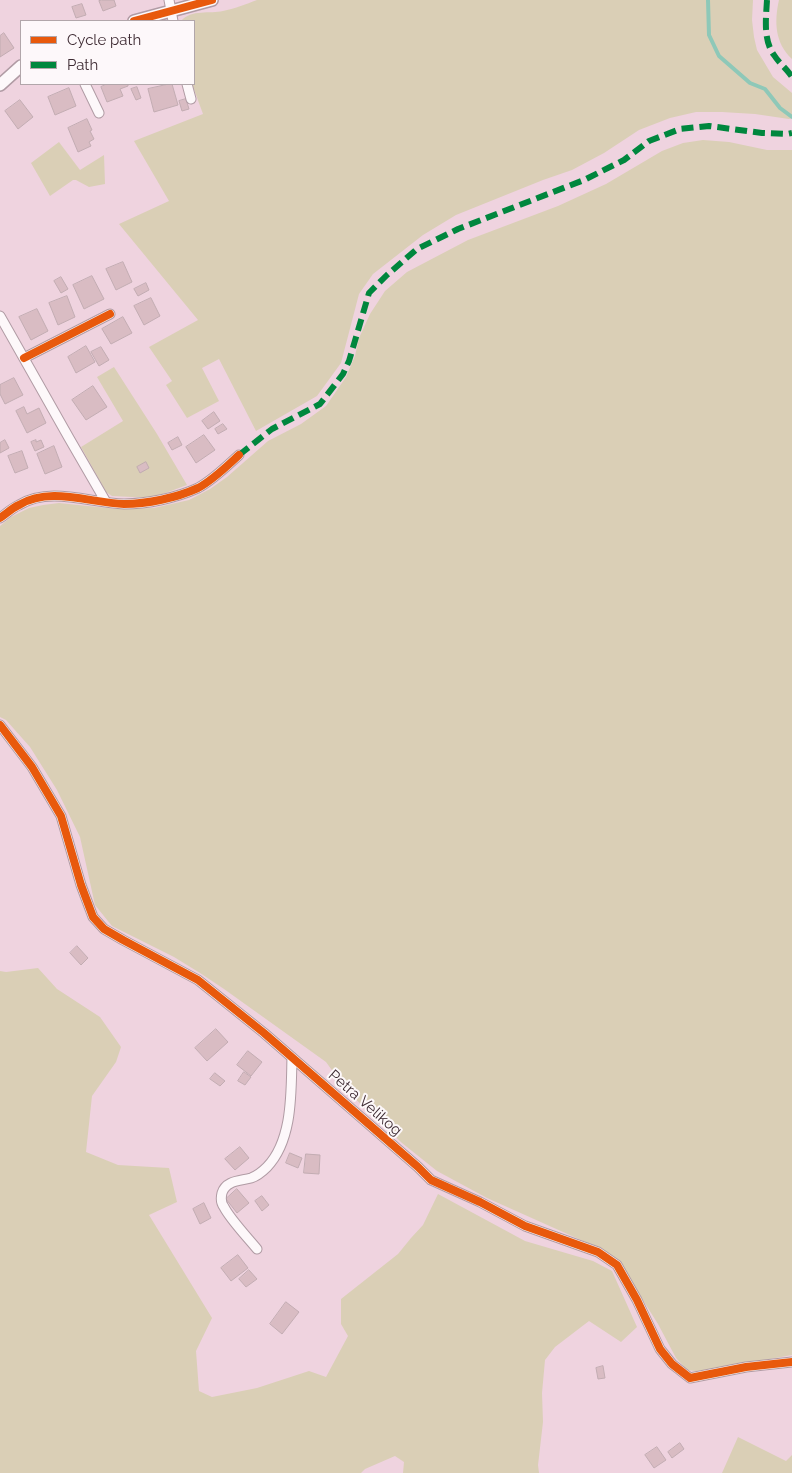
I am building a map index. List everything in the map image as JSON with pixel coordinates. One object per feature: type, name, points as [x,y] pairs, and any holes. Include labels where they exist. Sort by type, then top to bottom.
[{"type":"street","points":[[138,20],[212,0]]},
{"type":"street","points":[[0,85],[20,67]]},
{"type":"street","points":[[85,85],[99,113]]},
{"type":"street","points":[[187,85],[191,99]]},
{"type":"street","points":[[24,358],[110,314]]},
{"type":"street","points":[[0,316],[106,502]]},
{"type":"street","points":[[0,518],[20,504],[32,499],[49,496],[124,504],[152,501],[182,493],[198,488],[210,480],[239,454]]},
{"type":"street","name":"Petra Velikog","points":[[0,725],[32,767],[61,816],[81,885],[93,917],[104,929],[198,980],[292,1057],[431,1180],[480,1202],[525,1226],[598,1252],[617,1265],[637,1300],[660,1349],[672,1364],[690,1378],[792,1362]]},
{"type":"street","points":[[257,1250],[225,1210],[222,1199],[223,1191],[230,1183],[256,1176],[268,1167],[279,1152],[288,1122],[291,1103],[292,1057]]},
{"type":"shaded area","points":[[257,0],[753,0],[752,20],[757,50],[773,77],[792,93],[792,118],[755,114],[696,112],[670,118],[639,130],[604,153],[572,170],[456,215],[423,235],[373,274],[359,294],[341,363],[317,396],[256,431],[219,359],[202,368],[219,401],[187,418],[166,385],[172,381],[149,347],[198,320],[119,224],[169,201],[134,141],[203,114],[192,85],[195,85],[195,20],[182,20],[195,13],[218,12]]},
{"type":"shaded area","points":[[779,0],[792,0],[792,59],[782,46],[777,32]]},
{"type":"shaded area","points":[[703,140],[729,142],[767,150],[792,150],[792,1355],[696,1371],[687,1370],[676,1358],[658,1324],[620,1264],[601,1249],[487,1198],[437,1171],[402,1143],[347,1091],[326,1062],[200,973],[174,957],[112,926],[95,905],[80,837],[57,790],[30,747],[6,720],[0,717],[0,526],[11,517],[29,508],[43,505],[59,503],[117,509],[154,508],[189,500],[210,489],[227,477],[268,441],[301,424],[326,406],[346,377],[355,356],[359,338],[370,314],[385,291],[407,272],[468,240],[558,206],[606,184],[662,151],[683,143]]},
{"type":"shaded area","points":[[59,142],[80,170],[104,155],[105,184],[89,187],[73,180],[50,196],[31,163]]},
{"type":"shaded area","points":[[114,367],[187,485],[152,498],[112,496],[106,492],[81,447],[123,421],[97,377]]},
{"type":"shaded area","points":[[38,968],[57,989],[100,1017],[121,1047],[116,1062],[92,1096],[86,1152],[118,1165],[169,1168],[177,1202],[149,1215],[212,1318],[196,1351],[199,1391],[212,1397],[257,1388],[309,1371],[326,1377],[348,1336],[341,1324],[341,1299],[398,1254],[423,1225],[438,1194],[525,1241],[593,1261],[612,1271],[637,1327],[621,1342],[589,1321],[555,1347],[545,1360],[539,1473],[403,1473],[404,1462],[395,1456],[365,1469],[361,1473],[0,1473],[0,971]]},
{"type":"shaded area","points":[[738,1437],[786,1461],[792,1455],[792,1473],[722,1473]]},
{"type":"building","points":[[114,0],[116,6],[103,11],[99,1]]},
{"type":"building","points":[[82,4],[86,15],[76,18],[72,7]]},
{"type":"building","points":[[4,33],[14,48],[0,57],[0,36]]},
{"type":"building","points":[[105,85],[128,85],[120,89],[123,96],[107,102],[101,87]]},
{"type":"building","points":[[172,85],[178,105],[154,112],[148,89]]},
{"type":"building","points":[[137,87],[141,98],[136,100],[131,89]]},
{"type":"building","points":[[69,88],[76,106],[55,115],[48,97]]},
{"type":"building","points":[[186,99],[189,109],[182,111],[179,101]]},
{"type":"building","points":[[20,100],[33,117],[18,129],[5,111]]},
{"type":"building","points":[[87,119],[94,139],[89,142],[91,146],[78,152],[68,128]]},
{"type":"building","points":[[123,262],[132,282],[116,290],[106,269]]},
{"type":"building","points":[[92,276],[104,299],[84,309],[73,285]]},
{"type":"building","points":[[61,277],[68,289],[61,293],[54,281]]},
{"type":"building","points":[[146,283],[149,290],[138,296],[134,289]]},
{"type":"building","points":[[67,296],[75,317],[58,325],[49,303]]},
{"type":"building","points":[[151,298],[160,316],[144,325],[134,306]]},
{"type":"building","points":[[37,309],[48,331],[31,340],[19,317]]},
{"type":"building","points":[[123,317],[132,333],[111,344],[102,329]]},
{"type":"building","points":[[86,346],[95,362],[76,373],[68,357]]},
{"type":"building","points":[[101,347],[109,360],[99,366],[91,352]]},
{"type":"building","points":[[14,378],[23,395],[5,404],[0,394],[0,385]]},
{"type":"building","points":[[93,386],[107,407],[86,420],[72,400]]},
{"type":"building","points":[[24,407],[27,414],[39,408],[46,423],[27,433],[16,411]]},
{"type":"building","points":[[214,412],[220,421],[208,429],[202,421]]},
{"type":"building","points":[[223,424],[227,429],[218,434],[215,429]]},
{"type":"building","points":[[204,435],[215,450],[196,463],[186,447]]},
{"type":"building","points":[[178,437],[182,445],[172,450],[168,443]]},
{"type":"building","points":[[5,440],[9,448],[0,453],[0,443]]},
{"type":"building","points":[[36,440],[36,442],[41,440],[44,447],[35,451],[31,442]]},
{"type":"building","points":[[54,446],[62,467],[45,474],[37,454]]},
{"type":"building","points":[[22,451],[28,468],[15,473],[8,456]]},
{"type":"building","points":[[146,462],[149,468],[140,473],[137,467]]},
{"type":"building","points":[[77,946],[88,958],[81,965],[70,953]]},
{"type":"building","points":[[216,1029],[228,1042],[207,1061],[195,1048]]},
{"type":"building","points":[[248,1051],[262,1062],[251,1076],[237,1065]]},
{"type":"building","points":[[244,1072],[251,1077],[245,1085],[238,1081]]},
{"type":"building","points":[[215,1073],[225,1081],[220,1086],[210,1079]]},
{"type":"building","points":[[240,1147],[249,1158],[235,1170],[225,1159]]},
{"type":"building","points":[[290,1153],[302,1158],[298,1168],[286,1163]]},
{"type":"building","points":[[306,1154],[320,1155],[319,1174],[304,1173]]},
{"type":"building","points":[[237,1189],[249,1203],[237,1213],[226,1199]]},
{"type":"building","points":[[262,1196],[269,1205],[262,1211],[255,1201]]},
{"type":"building","points":[[204,1203],[211,1218],[200,1224],[193,1209]]},
{"type":"building","points":[[238,1255],[248,1268],[231,1281],[221,1268]]},
{"type":"building","points":[[249,1270],[257,1279],[246,1287],[239,1279]]},
{"type":"building","points":[[286,1302],[299,1312],[282,1334],[270,1324]]},
{"type":"building","points":[[603,1366],[605,1378],[598,1379],[596,1368]]},
{"type":"building","points":[[680,1443],[684,1449],[672,1458],[668,1452]]},
{"type":"building","points":[[657,1447],[666,1460],[654,1468],[645,1455]]},
{"type":"waterway","points":[[708,0],[709,35],[719,56],[750,83],[765,89],[780,108],[792,117]]},
{"type":"marked path","points":[[767,0],[766,29],[768,43],[776,58],[792,77]]},
{"type":"marked path","points":[[239,455],[272,429],[320,404],[343,374],[349,361],[369,293],[417,249],[458,229],[584,180],[624,160],[649,141],[680,129],[709,126],[762,133],[792,133]]},
{"type":"cycle path","points":[[138,20],[212,0]]},
{"type":"cycle path","points":[[24,358],[110,314]]},
{"type":"cycle path","points":[[0,518],[16,506],[31,499],[44,497],[70,497],[124,504],[161,500],[189,492],[204,485],[239,455]]},
{"type":"cycle path","points":[[0,725],[32,767],[61,816],[81,885],[93,917],[104,929],[198,980],[264,1033],[431,1180],[480,1202],[525,1226],[598,1252],[617,1265],[637,1300],[660,1349],[672,1364],[690,1378],[746,1367],[792,1362]]}]
